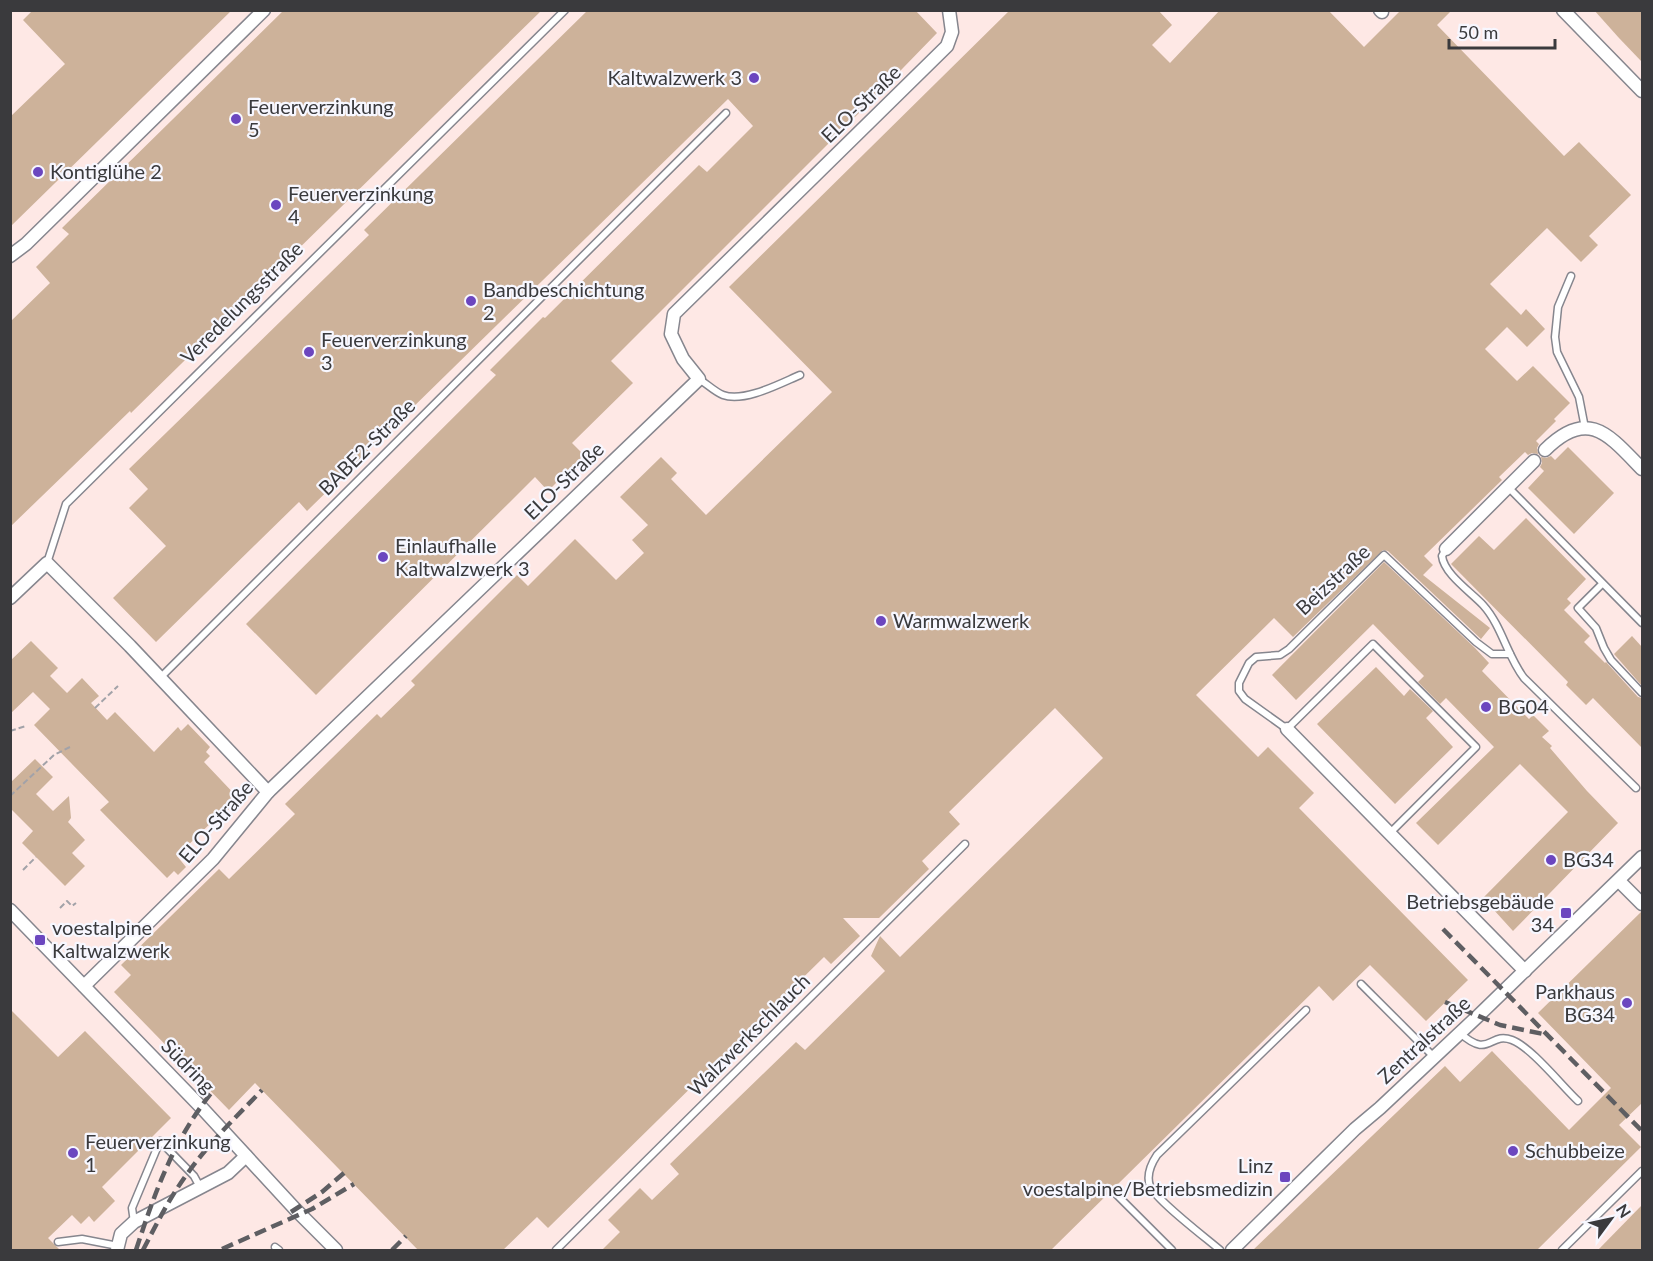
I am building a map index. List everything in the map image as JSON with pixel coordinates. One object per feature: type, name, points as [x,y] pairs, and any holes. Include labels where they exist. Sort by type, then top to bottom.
[{"type":"street","points":[[10,256],[26,244],[264,10]]},
{"type":"street","points":[[1563,10],[1642,91]]},
{"type":"street","name":"ELO-Straße","points":[[84,986],[213,859],[268,792],[699,379],[683,359],[671,334],[674,314],[948,46],[952,32],[951,11]]},
{"type":"street","points":[[1545,450],[1570,430],[1585,428],[1601,431],[1617,443],[1642,469]]},
{"type":"street","points":[[1446,549],[1534,461]]},
{"type":"street","points":[[47,562],[268,792]]},
{"type":"street","name":"Veredelungsstraße","points":[[10,598],[47,562]]},
{"type":"street","name":"Beizstraße","points":[[1287,729],[1525,971]]},
{"type":"street","name":"Zentralstraße","points":[[1232,1251],[1355,1129],[1434,1058],[1642,857]]},
{"type":"street","points":[[1619,881],[1642,904]]},
{"type":"street","name":"Südring","points":[[10,910],[201,1107],[336,1251]]},
{"type":"street","points":[[117,1248],[122,1234],[134,1222],[228,1173],[246,1156]]},
{"type":"lane","name":"Veredelungsstraße","points":[[47,562],[66,504],[565,10]]},
{"type":"lane","name":"BABE2-Straße","points":[[160,678],[726,114]]},
{"type":"lane","points":[[1570,276],[1558,306],[1555,337],[1557,352],[1579,397],[1585,428]]},
{"type":"lane","points":[[699,379],[723,395],[739,397],[762,391],[800,375]]},
{"type":"lane","points":[[1507,487],[1642,623]]},
{"type":"lane","points":[[1446,549],[1442,556],[1446,568],[1492,617],[1524,678],[1636,788]]},
{"type":"lane","name":"Beizstraße","points":[[1287,729],[1245,699],[1239,691],[1243,673],[1256,657],[1280,655],[1289,649],[1384,555],[1476,642],[1492,654],[1510,654]]},
{"type":"lane","points":[[1602,584],[1578,608],[1596,628],[1611,660],[1642,693]]},
{"type":"lane","points":[[1287,729],[1373,644],[1476,747],[1389,833]]},
{"type":"lane","name":"Walzwerkschlauch","points":[[556,1251],[965,844]]},
{"type":"lane","points":[[1361,984],[1434,1058]]},
{"type":"lane","points":[[1220,1251],[1150,1186],[1151,1164],[1157,1155],[1306,1010]]},
{"type":"lane","points":[[1460,1033],[1474,1044],[1489,1044],[1505,1038],[1519,1043],[1578,1101]]},
{"type":"lane","points":[[134,1222],[132,1208],[160,1141],[194,1176],[200,1187]]},
{"type":"lane","points":[[1562,1251],[1642,1171]]},
{"type":"lane","points":[[1115,1193],[1172,1251]]},
{"type":"lane","points":[[58,1242],[82,1239],[117,1248]]},
{"type":"path","points":[[95,708],[118,686]]},
{"type":"path","points":[[10,731],[26,726]]},
{"type":"path","points":[[10,796],[54,755],[70,747]]},
{"type":"path","points":[[23,870],[36,857]]},
{"type":"path","points":[[60,908],[67,901],[72,906],[76,903]]},
{"type":"shaded area","points":[[10,11],[1642,11],[1642,1250],[11,1250]]},
{"type":"building","name":"Kontiglühe 2","points":[[33,10],[232,10],[10,227],[10,117],[65,64],[23,20]]},
{"type":"building","name":"Feuerverzinkung 4","points":[[284,10],[542,10],[131,413],[130,411],[10,527],[10,322],[50,283],[36,267],[69,234],[62,228]]},
{"type":"building","points":[[588,10],[915,10],[937,33],[611,361],[633,383],[572,443],[584,455],[548,491],[535,477],[316,695],[246,624],[496,375],[490,370],[543,317],[545,318],[699,165],[707,172],[753,126],[728,99],[307,511],[299,502],[156,642],[113,598],[166,546],[129,508],[148,489],[129,469],[369,235],[364,230]]},
{"type":"building","name":"Warmwalzwerk","points":[[1010,10],[1158,10],[1172,25],[1152,45],[1170,63],[1220,10],[1328,10],[1364,47],[1401,10],[1452,10],[1437,25],[1564,156],[1579,142],[1631,195],[1589,236],[1598,245],[1581,262],[1547,228],[1490,284],[1521,315],[1526,309],[1545,329],[1527,347],[1507,327],[1485,349],[1517,381],[1533,366],[1570,403],[1536,441],[1539,444],[1538,454],[1528,455],[1525,452],[1499,477],[1502,480],[1424,556],[1433,565],[1423,575],[1490,628],[1481,639],[1388,551],[1383,550],[1293,637],[1274,618],[1196,695],[1258,757],[1268,747],[1314,793],[1299,808],[1468,980],[1426,1021],[1370,965],[1333,1001],[1319,986],[1050,1251],[601,1251],[620,1232],[608,1220],[640,1188],[652,1200],[679,1174],[670,1164],[796,1042],[805,1050],[885,971],[871,956],[880,936],[900,957],[1103,758],[1055,708],[949,812],[960,824],[922,861],[929,869],[879,918],[843,918],[860,936],[831,964],[824,957],[548,1228],[537,1217],[502,1251],[419,1251],[255,1083],[229,1110],[114,992],[131,975],[121,965],[219,869],[229,879],[295,814],[285,804],[377,714],[381,718],[415,685],[411,681],[517,575],[528,586],[575,539],[616,580],[644,553],[632,540],[648,525],[620,497],[661,457],[677,473],[671,479],[706,515],[832,392],[729,287]]},
{"type":"building","points":[[1594,10],[1642,10],[1642,62],[1619,38]]},
{"type":"building","points":[[1568,447],[1614,493],[1574,534],[1528,488],[1544,471],[1540,467],[1541,457],[1551,456],[1555,460]]},
{"type":"building","points":[[1526,518],[1586,579],[1567,599],[1571,603],[1564,610],[1590,636],[1584,642],[1638,697],[1642,698],[1642,748],[1593,698],[1586,705],[1566,685],[1568,682],[1451,564],[1479,536],[1494,550]]},
{"type":"building","name":"BG04","points":[[1384,562],[1489,663],[1482,671],[1529,719],[1533,715],[1549,731],[1542,737],[1552,746],[1550,748],[1618,823],[1513,931],[1483,898],[1568,812],[1520,764],[1438,845],[1416,823],[1494,747],[1446,698],[1440,704],[1418,682],[1424,676],[1373,624],[1296,700],[1272,675]]},
{"type":"building","points":[[1632,636],[1642,647],[1642,686],[1614,654]]},
{"type":"building","points":[[31,641],[58,668],[50,676],[67,693],[82,678],[99,696],[91,703],[107,720],[115,712],[154,752],[178,727],[181,731],[188,724],[210,747],[206,752],[210,756],[204,762],[239,799],[223,815],[221,813],[177,856],[186,867],[178,875],[174,871],[167,878],[100,810],[109,802],[34,725],[50,709],[33,692],[10,714],[10,661]]},
{"type":"building","points":[[1376,667],[1404,696],[1410,689],[1433,711],[1426,718],[1453,747],[1395,804],[1317,724]]},
{"type":"building","points":[[35,759],[53,777],[36,794],[53,811],[69,796],[71,818],[68,822],[85,840],[72,853],[85,866],[65,886],[22,843],[33,831],[10,808],[10,783]]},
{"type":"building","name":"Schubbeize","points":[[1641,912],[1642,1103],[1619,1125],[1641,1147],[1536,1251],[1252,1251],[1445,1066],[1460,1082],[1492,1051],[1569,1130],[1611,1088],[1538,1013]]},
{"type":"building","name":"Feuerverzinkung 1","points":[[10,1009],[58,1057],[85,1031],[171,1118],[102,1187],[115,1201],[94,1222],[89,1216],[81,1224],[72,1215],[48,1238],[61,1251],[10,1251]]},
{"type":"building","points":[[1642,1205],[1642,1251],[1597,1251]]},
{"type":"railway","points":[[1443,929],[1642,1131]]},
{"type":"railway","points":[[1445,1002],[1500,1025],[1548,1035]]},
{"type":"railway","points":[[143,1250],[170,1199],[198,1159],[262,1090]]},
{"type":"railway","points":[[136,1250],[158,1187],[176,1148],[198,1110],[212,1092]]},
{"type":"railway","points":[[291,1212],[322,1192],[344,1173]]},
{"type":"railway","points":[[222,1249],[312,1209],[354,1184]]},
{"type":"railway","points":[[392,1250],[406,1236]]},
{"type":"place","name":"Kaltwalzwerk 3","points":[[754,78]]},
{"type":"place","name":"Feuerverzinkung 5","points":[[236,119]]},
{"type":"place","name":"Kontiglühe 2","points":[[38,172]]},
{"type":"place","name":"Feuerverzinkung 4","points":[[276,205]]},
{"type":"place","name":"Bandbeschichtung 2","points":[[471,301]]},
{"type":"place","name":"Feuerverzinkung 3","points":[[309,352]]},
{"type":"place","name":"Einlaufhalle Kaltwalzwerk 3","points":[[383,557]]},
{"type":"place","name":"Warmwalzwerk","points":[[881,621]]},
{"type":"place","name":"BG04","points":[[1486,707]]},
{"type":"place","name":"BG34","points":[[1551,860]]},
{"type":"place","name":"Betriebsgebäude 34","points":[[1566,913]]},
{"type":"place","name":"voestalpine Kaltwalzwerk","points":[[40,940]]},
{"type":"place","name":"Parkhaus BG34","points":[[1627,1003]]},
{"type":"place","name":"Schubbeize","points":[[1513,1151]]},
{"type":"place","name":"Feuerverzinkung 1","points":[[73,1153]]},
{"type":"place","name":"Linz voestalpine/Betriebsmedizin","points":[[1285,1177]]}]
